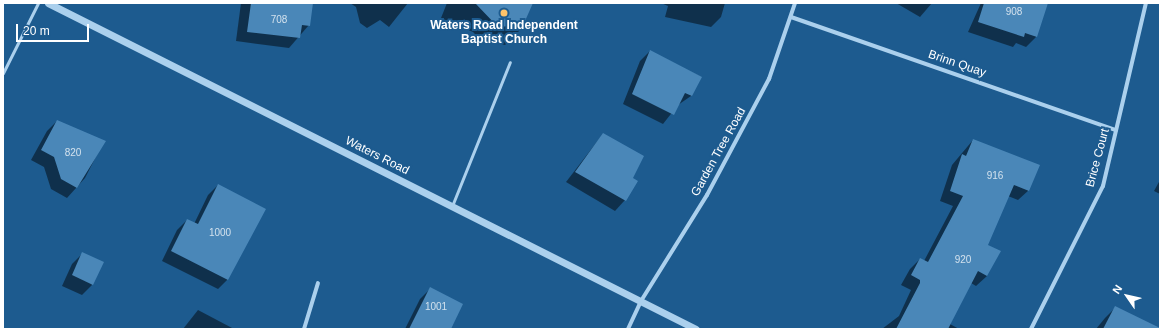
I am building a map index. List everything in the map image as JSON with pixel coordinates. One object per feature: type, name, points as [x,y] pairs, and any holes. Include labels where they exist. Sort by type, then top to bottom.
[{"type":"street","name":"Waters Road","points":[[48,3],[696,329]]},
{"type":"street","name":"Garden Tree Road","points":[[628,329],[641,301],[708,195],[770,79],[791,17],[794,3]]},
{"type":"street","name":"Brice Court","points":[[1030,329],[1103,186],[1146,3]]},
{"type":"street","name":"Brinn Quay","points":[[791,17],[1116,130]]},
{"type":"street","points":[[304,329],[318,283]]},
{"type":"lane","points":[[3,73],[38,3]]},
{"type":"lane","points":[[452,206],[510,62]]},
{"type":"building","points":[[251,3],[313,3],[310,26],[302,25],[300,38],[247,32]]},
{"type":"building","name":"Waters Road Independent Baptist Church","points":[[475,3],[533,3],[521,30],[511,26],[498,27]]},
{"type":"building","points":[[984,3],[1048,3],[1037,37],[1025,33],[1024,37],[978,22]]},
{"type":"building","points":[[650,50],[702,77],[692,96],[685,93],[674,115],[632,94]]},
{"type":"building","points":[[57,120],[106,141],[77,188],[61,179],[54,157],[41,150]]},
{"type":"building","points":[[603,133],[644,156],[633,178],[638,181],[626,201],[575,172]]},
{"type":"building","points":[[973,139],[1040,165],[1029,191],[1014,185],[988,245],[1001,251],[987,276],[978,271],[948,329],[896,329],[920,283],[920,280],[911,275],[920,258],[928,262],[963,196],[950,191],[962,154],[966,156]]},
{"type":"building","points":[[218,184],[266,209],[228,280],[171,251],[187,219],[198,224]]},
{"type":"building","points":[[82,252],[104,262],[93,285],[72,275]]},
{"type":"building","points":[[430,287],[463,304],[451,329],[409,329]]},
{"type":"building","points":[[1115,306],[1160,328],[1160,329],[1103,329]]},
{"type":"place","name":"Waters Road Independent Baptist Church","points":[[504,13]]}]
